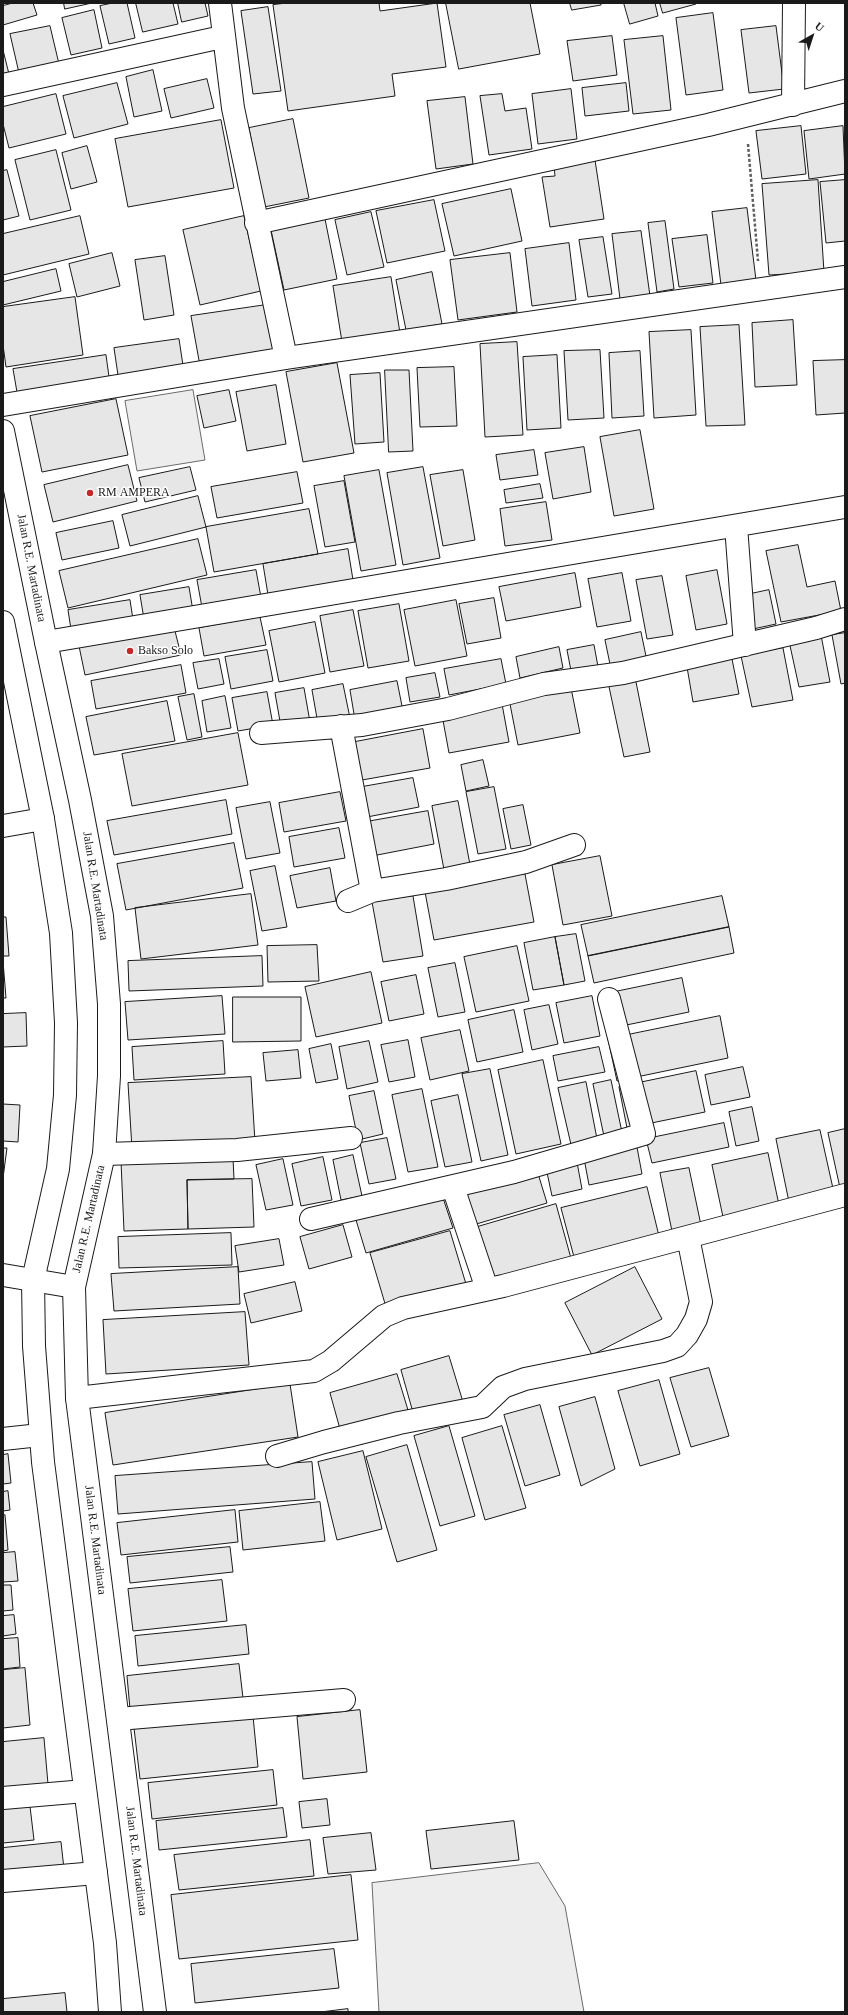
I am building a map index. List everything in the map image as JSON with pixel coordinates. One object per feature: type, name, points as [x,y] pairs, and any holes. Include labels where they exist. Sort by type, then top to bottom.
[{"type":"street","points":[[220,3],[222,37],[233,108],[256,223],[286,358]]},
{"type":"street","points":[[793,105],[794,3]]},
{"type":"street","points":[[3,85],[222,37]]},
{"type":"street","points":[[256,223],[745,116],[845,91]]},
{"type":"street","points":[[3,404],[286,358],[845,277]]},
{"type":"street","name":"Jalan R.E. Martadinata","points":[[3,431],[80,800],[102,916],[109,1004],[109,1076],[104,1154],[74,1288],[77,1398],[155,2012]]},
{"type":"street","points":[[46,642],[845,508]]},
{"type":"street","points":[[736,526],[745,645]]},
{"type":"street","points":[[261,733],[362,725],[448,709],[544,684],[623,673],[816,628],[845,619]]},
{"type":"street","points":[[3,622],[43,819],[61,933],[66,1023],[66,1087],[58,1169],[33,1280],[34,1346],[40,1435],[105,1943],[110,2012]]},
{"type":"street","points":[[341,726],[372,891]]},
{"type":"street","points":[[3,826],[43,819]]},
{"type":"street","points":[[348,901],[372,891],[446,879],[526,862],[574,845]]},
{"type":"street","points":[[311,1219],[514,1172],[644,1134],[609,999]]},
{"type":"street","points":[[104,1154],[237,1150],[351,1138]]},
{"type":"street","points":[[453,1187],[487,1289]]},
{"type":"street","points":[[77,1398],[314,1372],[331,1361],[384,1316],[403,1308],[487,1289],[845,1195]]},
{"type":"street","points":[[277,1456],[324,1442],[399,1423],[482,1407],[502,1387],[525,1380],[663,1351],[677,1346],[687,1335],[696,1319],[701,1302],[688,1237]]},
{"type":"street","points":[[3,1275],[74,1288]]},
{"type":"street","points":[[3,1438],[40,1435]]},
{"type":"street","points":[[118,1719],[344,1700]]},
{"type":"street","points":[[3,1798],[85,1791]]},
{"type":"street","points":[[3,1881],[96,1873]]},
{"type":"path","points":[[745,116],[761,289]]},
{"type":"shaded area","points":[[193,390],[205,460],[137,471],[125,401]]},
{"type":"shaded area","points":[[539,1863],[565,1906],[584,2012],[379,2012],[372,1883]]},
{"type":"building","points":[[13,3],[33,3],[37,15],[3,25],[3,6]]},
{"type":"building","points":[[64,3],[92,3],[65,9]]},
{"type":"building","points":[[113,3],[127,3],[135,38],[109,44],[100,6]]},
{"type":"building","points":[[136,3],[173,3],[178,24],[143,32]]},
{"type":"building","points":[[178,3],[205,3],[208,16],[182,22]]},
{"type":"building","points":[[287,3],[379,3],[380,11],[437,3],[446,67],[392,74],[395,96],[288,111],[273,5]]},
{"type":"building","points":[[446,3],[530,3],[540,54],[459,69]]},
{"type":"building","points":[[570,3],[601,3],[601,5],[572,10]]},
{"type":"building","points":[[624,3],[655,3],[658,16],[630,24]]},
{"type":"building","points":[[660,3],[696,3],[696,4],[663,13]]},
{"type":"building","points":[[268,7],[281,91],[253,94],[241,11]]},
{"type":"building","points":[[94,10],[102,48],[71,55],[62,18]]},
{"type":"building","points":[[713,13],[723,90],[686,95],[676,18]]},
{"type":"building","points":[[50,26],[59,64],[19,73],[10,34]]},
{"type":"building","points":[[776,26],[784,89],[749,93],[741,30]]},
{"type":"building","points":[[612,36],[617,75],[573,81],[567,41]]},
{"type":"building","points":[[663,36],[671,110],[633,114],[624,40]]},
{"type":"building","points":[[3,50],[10,78],[3,80]]},
{"type":"building","points":[[153,70],[162,111],[134,117],[126,77]]},
{"type":"building","points":[[207,79],[214,108],[171,118],[164,89]]},
{"type":"building","points":[[117,83],[128,124],[74,138],[63,96]]},
{"type":"building","points":[[626,83],[629,111],[585,116],[582,88]]},
{"type":"building","points":[[571,89],[577,139],[538,144],[532,94]]},
{"type":"building","points":[[56,94],[66,134],[9,148],[3,124],[3,107]]},
{"type":"building","points":[[502,94],[505,111],[526,108],[532,149],[489,155],[480,96]]},
{"type":"building","points":[[465,97],[473,164],[436,169],[427,101]]},
{"type":"building","points":[[293,119],[309,198],[264,207],[249,128]]},
{"type":"building","points":[[221,120],[234,188],[128,207],[115,139]]},
{"type":"building","points":[[801,126],[806,174],[762,179],[756,131]]},
{"type":"building","points":[[843,126],[845,174],[809,179],[804,131]]},
{"type":"building","points":[[87,146],[97,182],[71,189],[62,153]]},
{"type":"building","points":[[56,150],[71,210],[30,220],[15,160]]},
{"type":"building","points":[[595,160],[604,219],[550,227],[542,177],[555,176],[554,166]]},
{"type":"building","points":[[7,170],[19,216],[3,220],[3,171]]},
{"type":"building","points":[[818,180],[824,272],[769,275],[762,184]]},
{"type":"building","points":[[845,180],[845,241],[826,243],[820,182]]},
{"type":"building","points":[[511,189],[522,241],[454,256],[442,204]]},
{"type":"building","points":[[434,200],[445,251],[387,263],[376,211]]},
{"type":"building","points":[[747,208],[756,280],[721,285],[712,212]]},
{"type":"building","points":[[371,212],[384,267],[347,275],[335,220]]},
{"type":"building","points":[[80,216],[89,254],[3,275],[3,234]]},
{"type":"building","points":[[244,216],[261,291],[200,305],[183,230]]},
{"type":"building","points":[[325,219],[337,279],[284,290],[271,230]]},
{"type":"building","points":[[665,221],[674,289],[657,292],[648,223]]},
{"type":"building","points":[[641,231],[650,296],[620,299],[612,234]]},
{"type":"building","points":[[707,235],[713,283],[679,287],[672,239]]},
{"type":"building","points":[[603,237],[612,294],[588,297],[579,240]]},
{"type":"building","points":[[569,243],[576,300],[532,306],[525,249]]},
{"type":"building","points":[[112,253],[120,286],[77,297],[69,264]]},
{"type":"building","points":[[510,253],[517,312],[458,320],[450,260]]},
{"type":"building","points":[[165,256],[174,315],[144,320],[135,260]]},
{"type":"building","points":[[56,269],[61,291],[3,305],[3,282]]},
{"type":"building","points":[[432,272],[442,324],[406,330],[396,280]]},
{"type":"building","points":[[391,277],[400,333],[342,342],[333,286]]},
{"type":"building","points":[[75,297],[83,355],[6,367],[3,345],[3,307]]},
{"type":"building","points":[[266,305],[274,355],[200,366],[191,316]]},
{"type":"building","points":[[793,320],[797,385],[755,387],[752,323]]},
{"type":"building","points":[[739,325],[745,425],[706,426],[700,327]]},
{"type":"building","points":[[691,330],[696,415],[654,418],[649,332]]},
{"type":"building","points":[[179,339],[184,372],[119,382],[114,348]]},
{"type":"building","points":[[517,342],[523,435],[485,437],[480,344]]},
{"type":"building","points":[[600,350],[604,418],[568,420],[564,351]]},
{"type":"building","points":[[640,351],[644,416],[612,418],[609,353]]},
{"type":"building","points":[[106,355],[110,384],[18,398],[13,369]]},
{"type":"building","points":[[557,355],[561,428],[527,430],[523,357]]},
{"type":"building","points":[[845,360],[845,413],[816,415],[813,361]]},
{"type":"building","points":[[337,363],[354,453],[303,462],[286,372]]},
{"type":"building","points":[[454,367],[457,426],[420,427],[417,368]]},
{"type":"building","points":[[385,370],[409,370],[413,451],[389,452]]},
{"type":"building","points":[[380,373],[384,442],[355,444],[350,375]]},
{"type":"building","points":[[276,385],[286,444],[247,451],[236,392]]},
{"type":"building","points":[[229,390],[236,421],[204,428],[197,396]]},
{"type":"building","points":[[116,399],[128,455],[42,472],[30,416]]},
{"type":"building","points":[[640,430],[654,509],[614,516],[600,437]]},
{"type":"building","points":[[584,447],[591,492],[553,499],[545,453]]},
{"type":"building","points":[[534,450],[538,475],[500,480],[496,455]]},
{"type":"building","name":"RM AMPERA","points":[[128,465],[137,501],[53,522],[44,485]]},
{"type":"building","points":[[190,467],[196,490],[145,502],[139,478]]},
{"type":"building","points":[[423,467],[440,558],[403,565],[387,473]]},
{"type":"building","points":[[379,470],[396,565],[361,571],[344,476]]},
{"type":"building","points":[[463,470],[475,540],[443,546],[430,475]]},
{"type":"building","points":[[297,472],[303,503],[217,518],[211,487]]},
{"type":"building","points":[[344,481],[355,542],[325,547],[314,486]]},
{"type":"building","points":[[540,484],[543,498],[506,503],[504,490]]},
{"type":"building","points":[[198,496],[206,527],[130,546],[122,515]]},
{"type":"building","points":[[546,502],[552,540],[505,546],[500,509]]},
{"type":"building","points":[[309,509],[318,554],[214,572],[206,527]]},
{"type":"building","points":[[113,521],[119,548],[62,560],[56,533]]},
{"type":"building","points":[[198,539],[207,575],[68,608],[59,571]]},
{"type":"building","points":[[798,545],[807,587],[835,581],[841,611],[781,622],[766,551]]},
{"type":"building","points":[[348,549],[354,586],[269,601],[263,564]]},
{"type":"building","points":[[256,570],[262,603],[203,613],[197,580]]},
{"type":"building","points":[[717,570],[727,624],[696,630],[686,576]]},
{"type":"building","points":[[575,573],[581,607],[506,621],[499,587]]},
{"type":"building","points":[[622,573],[631,621],[597,627],[588,579]]},
{"type":"building","points":[[662,576],[673,635],[647,639],[636,580]]},
{"type":"building","points":[[189,587],[193,611],[144,619],[140,595]]},
{"type":"building","points":[[769,590],[776,624],[753,629],[746,595]]},
{"type":"building","points":[[494,598],[501,638],[467,644],[459,604]]},
{"type":"building","points":[[130,600],[134,626],[72,636],[68,610]]},
{"type":"building","points":[[456,600],[467,656],[415,666],[404,610]]},
{"type":"building","points":[[399,604],[409,661],[368,668],[358,611]]},
{"type":"building","points":[[353,610],[364,666],[330,672],[320,616]]},
{"type":"building","points":[[260,617],[266,645],[204,656],[199,628]]},
{"type":"building","points":[[315,622],[325,673],[279,682],[269,631]]},
{"type":"building","name":"Bakso Solo","points":[[174,627],[181,655],[85,675],[79,646]]},
{"type":"building","points":[[641,632],[647,661],[611,669],[605,640]]},
{"type":"building","points":[[845,633],[845,683],[841,684],[832,635]]},
{"type":"building","points":[[821,635],[830,682],[799,687],[789,641]]},
{"type":"building","points":[[594,645],[599,672],[572,676],[567,650]]},
{"type":"building","points":[[559,647],[563,668],[520,678],[516,657]]},
{"type":"building","points":[[783,648],[793,700],[752,707],[741,656]]},
{"type":"building","points":[[267,650],[273,681],[231,689],[225,657]]},
{"type":"building","points":[[219,659],[224,684],[198,689],[193,663]]},
{"type":"building","points":[[501,659],[506,684],[449,695],[444,669]]},
{"type":"building","points":[[732,659],[739,694],[693,702],[687,667]]},
{"type":"building","points":[[181,665],[186,693],[96,709],[91,681]]},
{"type":"building","points":[[435,673],[440,697],[410,702],[406,678]]},
{"type":"building","points":[[635,677],[650,752],[624,757],[608,682]]},
{"type":"building","points":[[397,681],[403,711],[355,720],[350,690]]},
{"type":"building","points":[[343,684],[350,718],[318,724],[312,690]]},
{"type":"building","points":[[304,688],[310,722],[281,727],[275,693]]},
{"type":"building","points":[[571,688],[580,733],[518,745],[509,699]]},
{"type":"building","points":[[267,692],[273,725],[238,731],[232,698]]},
{"type":"building","points":[[194,694],[202,737],[187,740],[178,697]]},
{"type":"building","points":[[225,696],[231,728],[207,732],[202,701]]},
{"type":"building","points":[[167,701],[175,741],[94,755],[86,717]]},
{"type":"building","points":[[502,704],[509,742],[449,753],[442,715]]},
{"type":"building","points":[[423,729],[430,768],[362,780],[355,742]]},
{"type":"building","points":[[238,733],[248,785],[132,806],[122,754]]},
{"type":"building","points":[[483,760],[489,786],[466,791],[461,765]]},
{"type":"building","points":[[413,778],[419,807],[367,817],[362,787]]},
{"type":"building","points":[[494,787],[506,849],[478,854],[466,792]]},
{"type":"building","points":[[340,792],[346,821],[284,832],[279,803]]},
{"type":"building","points":[[226,800],[232,834],[114,855],[107,821]]},
{"type":"building","points":[[458,801],[471,870],[445,875],[432,806]]},
{"type":"building","points":[[270,802],[280,853],[246,859],[236,808]]},
{"type":"building","points":[[523,805],[531,845],[511,849],[503,809]]},
{"type":"building","points":[[428,811],[434,844],[372,856],[366,822]]},
{"type":"building","points":[[339,828],[345,858],[294,867],[289,837]]},
{"type":"building","points":[[234,843],[243,888],[126,910],[117,864]]},
{"type":"building","points":[[600,856],[612,916],[563,925],[552,865]]},
{"type":"building","points":[[275,866],[287,927],[262,931],[250,871]]},
{"type":"building","points":[[330,868],[336,901],[297,908],[290,876]]},
{"type":"building","points":[[525,874],[534,922],[434,940],[425,892]]},
{"type":"building","points":[[251,894],[258,945],[141,959],[135,908]]},
{"type":"building","points":[[413,896],[423,956],[383,962],[372,902]]},
{"type":"building","points":[[722,896],[729,927],[588,956],[581,925]]},
{"type":"building","points":[[3,917],[6,917],[9,956],[3,956]]},
{"type":"building","points":[[729,927],[734,953],[594,983],[588,956]]},
{"type":"building","points":[[576,934],[585,981],[564,985],[555,937]]},
{"type":"building","points":[[555,937],[564,985],[533,990],[524,943]]},
{"type":"building","points":[[317,945],[319,981],[268,982],[267,946]]},
{"type":"building","points":[[517,946],[529,1001],[476,1012],[464,957]]},
{"type":"building","points":[[262,956],[263,986],[129,991],[128,961]]},
{"type":"building","points":[[3,961],[6,998],[3,998]]},
{"type":"building","points":[[455,963],[465,1012],[438,1017],[428,968]]},
{"type":"building","points":[[371,972],[382,1023],[316,1037],[305,987]]},
{"type":"building","points":[[416,975],[424,1014],[389,1021],[381,982]]},
{"type":"building","points":[[682,978],[689,1012],[612,1028],[605,994]]},
{"type":"building","points":[[222,996],[225,1034],[128,1040],[125,1002]]},
{"type":"building","points":[[592,996],[600,1036],[564,1043],[556,1003]]},
{"type":"building","points":[[233,997],[301,997],[301,1041],[233,1042]]},
{"type":"building","points":[[549,1005],[558,1044],[532,1050],[524,1010]]},
{"type":"building","points":[[514,1010],[523,1052],[477,1062],[468,1020]]},
{"type":"building","points":[[26,1013],[27,1046],[3,1047],[3,1014]]},
{"type":"building","points":[[720,1016],[728,1058],[617,1081],[608,1039]]},
{"type":"building","points":[[460,1030],[469,1071],[430,1080],[421,1038]]},
{"type":"building","points":[[408,1040],[415,1077],[389,1082],[381,1045]]},
{"type":"building","points":[[223,1041],[225,1074],[134,1080],[132,1047]]},
{"type":"building","points":[[369,1041],[378,1082],[347,1089],[339,1047]]},
{"type":"building","points":[[331,1044],[338,1079],[316,1083],[309,1049]]},
{"type":"building","points":[[599,1047],[605,1072],[558,1081],[553,1056]]},
{"type":"building","points":[[298,1050],[301,1078],[266,1081],[263,1053]]},
{"type":"building","points":[[543,1060],[561,1144],[516,1154],[498,1070]]},
{"type":"building","points":[[743,1067],[750,1097],[711,1105],[705,1075]]},
{"type":"building","points":[[490,1069],[508,1155],[481,1161],[462,1074]]},
{"type":"building","points":[[696,1071],[705,1112],[627,1128],[619,1087]]},
{"type":"building","points":[[251,1077],[255,1142],[132,1149],[128,1083]]},
{"type":"building","points":[[611,1080],[623,1137],[605,1141],[593,1084]]},
{"type":"building","points":[[586,1082],[598,1144],[572,1149],[558,1088]]},
{"type":"building","points":[[422,1089],[438,1167],[408,1172],[392,1095]]},
{"type":"building","points":[[374,1091],[383,1134],[358,1140],[349,1096]]},
{"type":"building","points":[[458,1095],[472,1162],[445,1167],[431,1101]]},
{"type":"building","points":[[3,1104],[20,1105],[18,1142],[3,1141]]},
{"type":"building","points":[[752,1107],[759,1141],[736,1146],[729,1112]]},
{"type":"building","points":[[724,1123],[729,1147],[652,1163],[646,1139]]},
{"type":"building","points":[[845,1129],[845,1187],[840,1188],[828,1133]]},
{"type":"building","points":[[820,1130],[834,1193],[789,1202],[776,1139]]},
{"type":"building","points":[[387,1138],[396,1179],[369,1184],[360,1143]]},
{"type":"building","points":[[636,1142],[642,1174],[589,1185],[583,1153]]},
{"type":"building","points":[[3,1148],[7,1148],[3,1178]]},
{"type":"building","points":[[768,1153],[779,1205],[723,1217],[712,1165]]},
{"type":"building","points":[[353,1155],[362,1196],[341,1200],[333,1160]]},
{"type":"building","points":[[323,1157],[332,1200],[301,1206],[292,1164]]},
{"type":"building","points":[[576,1157],[582,1189],[552,1196],[545,1163]]},
{"type":"building","points":[[233,1158],[234,1179],[187,1180],[188,1229],[124,1231],[121,1161]]},
{"type":"building","points":[[283,1159],[293,1205],[266,1210],[256,1165]]},
{"type":"building","points":[[536,1167],[547,1203],[473,1225],[462,1189]]},
{"type":"building","points":[[689,1168],[702,1230],[673,1236],[660,1173]]},
{"type":"building","points":[[252,1179],[254,1227],[188,1229],[187,1180]]},
{"type":"building","points":[[647,1187],[659,1236],[574,1257],[561,1208]]},
{"type":"building","points":[[442,1195],[453,1228],[366,1253],[356,1220]]},
{"type":"building","points":[[556,1204],[572,1262],[491,1285],[474,1228]]},
{"type":"building","points":[[343,1225],[352,1257],[309,1269],[300,1237]]},
{"type":"building","points":[[450,1231],[466,1284],[386,1307],[370,1253]]},
{"type":"building","points":[[231,1233],[232,1265],[119,1268],[118,1237]]},
{"type":"building","points":[[279,1239],[284,1265],[239,1272],[235,1246]]},
{"type":"building","points":[[238,1267],[240,1304],[114,1311],[111,1274]]},
{"type":"building","points":[[635,1267],[662,1319],[592,1355],[565,1303]]},
{"type":"building","points":[[295,1282],[302,1311],[251,1323],[244,1294]]},
{"type":"building","points":[[245,1312],[249,1365],[106,1374],[103,1320]]},
{"type":"building","points":[[449,1356],[463,1402],[414,1416],[401,1370]]},
{"type":"building","points":[[709,1368],[729,1436],[691,1447],[670,1378]]},
{"type":"building","points":[[397,1374],[408,1410],[340,1429],[330,1393]]},
{"type":"building","points":[[659,1380],[680,1454],[640,1466],[618,1391]]},
{"type":"building","points":[[290,1384],[298,1437],[113,1465],[105,1413]]},
{"type":"building","points":[[595,1397],[615,1469],[581,1486],[559,1407]]},
{"type":"building","points":[[540,1405],[560,1475],[525,1486],[504,1415]]},
{"type":"building","points":[[449,1426],[475,1516],[440,1526],[414,1436]]},
{"type":"building","points":[[502,1426],[526,1508],[485,1520],[462,1438]]},
{"type":"building","points":[[407,1445],[437,1550],[397,1562],[366,1457]]},
{"type":"building","points":[[363,1451],[382,1529],[337,1540],[318,1462]]},
{"type":"building","points":[[8,1454],[11,1483],[3,1484],[3,1455]]},
{"type":"building","points":[[312,1462],[315,1499],[118,1514],[115,1476]]},
{"type":"building","points":[[8,1491],[10,1510],[3,1511],[3,1492]]},
{"type":"building","points":[[320,1502],[325,1541],[243,1550],[239,1511]]},
{"type":"building","points":[[235,1510],[238,1542],[121,1555],[117,1523]]},
{"type":"building","points":[[5,1515],[8,1550],[3,1551],[3,1516]]},
{"type":"building","points":[[230,1547],[233,1572],[130,1583],[127,1557]]},
{"type":"building","points":[[15,1552],[18,1581],[3,1582],[3,1553]]},
{"type":"building","points":[[222,1580],[227,1621],[133,1631],[128,1589]]},
{"type":"building","points":[[3,1585],[11,1585],[13,1610],[3,1611]]},
{"type":"building","points":[[14,1615],[16,1634],[3,1636],[3,1616]]},
{"type":"building","points":[[246,1625],[249,1654],[138,1666],[135,1636]]},
{"type":"building","points":[[18,1638],[20,1667],[3,1669],[3,1639]]},
{"type":"building","points":[[239,1664],[243,1698],[130,1709],[127,1676]]},
{"type":"building","points":[[25,1668],[30,1725],[3,1728],[3,1670]]},
{"type":"building","points":[[360,1710],[367,1772],[303,1779],[297,1717]]},
{"type":"building","points":[[253,1716],[258,1767],[140,1779],[134,1728]]},
{"type":"building","points":[[44,1738],[48,1784],[3,1788],[3,1742]]},
{"type":"building","points":[[273,1770],[277,1805],[152,1819],[148,1783]]},
{"type":"building","points":[[29,1798],[34,1840],[3,1843],[3,1801]]},
{"type":"building","points":[[327,1799],[330,1825],[302,1828],[299,1802]]},
{"type":"building","points":[[283,1808],[287,1837],[159,1850],[156,1821]]},
{"type":"building","points":[[514,1821],[519,1860],[431,1869],[426,1831]]},
{"type":"building","points":[[371,1833],[376,1870],[328,1874],[323,1838]]},
{"type":"building","points":[[310,1840],[314,1876],[179,1890],[174,1855]]},
{"type":"building","points":[[61,1842],[64,1869],[3,1875],[3,1848]]},
{"type":"building","points":[[351,1875],[358,1940],[179,1959],[171,1895]]},
{"type":"building","points":[[334,1949],[339,1988],[195,2003],[191,1964]]},
{"type":"building","points":[[65,1993],[67,2012],[3,2012],[3,1999]]},
{"type":"building","points":[[348,2009],[348,2012],[321,2012]]},
{"type":"place","name":"RM AMPERA","points":[[90,493]]},
{"type":"place","name":"Bakso Solo","points":[[130,651]]}]
